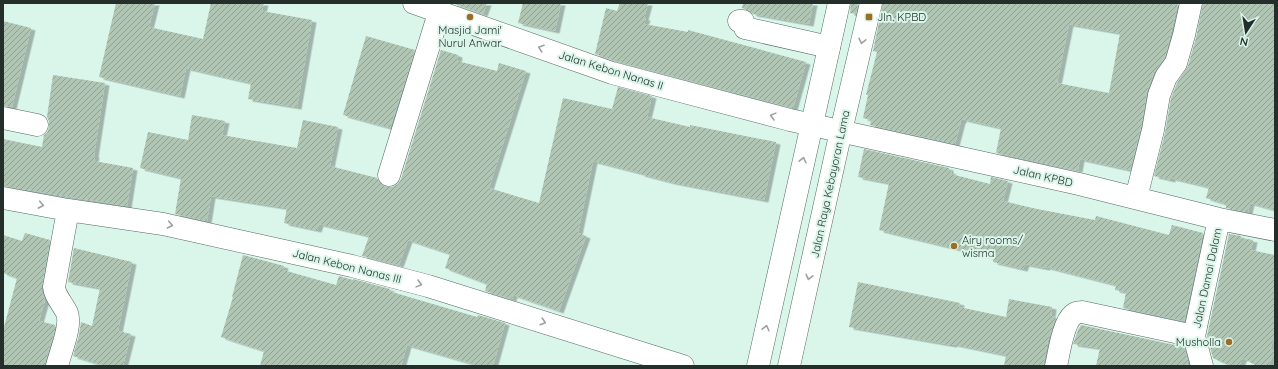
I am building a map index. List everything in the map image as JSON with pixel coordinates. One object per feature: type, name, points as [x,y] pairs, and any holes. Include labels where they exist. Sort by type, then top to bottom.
[{"type":"street","points":[[758,366],[838,3]]},
{"type":"street","name":"Jalan Raya Kebayoran Lama","points":[[790,366],[841,131],[871,3]]},
{"type":"street","points":[[1136,198],[1153,130],[1159,95],[1166,77],[1176,63],[1191,3]]},
{"type":"street","points":[[389,175],[429,7]]},
{"type":"street","name":"Jalan Kebon Nanas II","points":[[429,7],[612,73],[811,125]]},
{"type":"street","points":[[739,21],[743,22],[745,28],[829,47]]},
{"type":"street","points":[[3,118],[37,125]]},
{"type":"street","name":"Jalan KPBD","points":[[811,125],[1079,184],[1219,219],[1275,230]]},
{"type":"street","points":[[798,184],[829,190]]},
{"type":"street","name":"Jalan Kebon Nanas III","points":[[3,198],[68,210],[163,224],[352,266],[428,286],[683,366]]},
{"type":"street","points":[[57,366],[68,326],[68,318],[67,312],[55,292],[54,287],[68,210]]},
{"type":"street","name":"Jalan Damai Dalam","points":[[1202,366],[1194,336],[1219,219]]},
{"type":"street","name":"Jalan Damai Dalam","points":[[1056,366],[1066,326],[1070,318],[1075,313],[1082,312],[1194,336]]},
{"type":"building","points":[[116,3],[155,3],[149,27],[203,39],[211,3],[264,3],[262,11],[312,20],[297,107],[248,99],[251,83],[186,68],[180,96],[99,77]]},
{"type":"building","points":[[452,3],[487,3],[483,14]]},
{"type":"building","points":[[523,3],[561,3],[555,31],[518,23]]},
{"type":"building","points":[[620,3],[648,3],[644,24],[688,32],[688,30],[806,62],[793,108],[616,61],[595,54],[606,8],[617,11]]},
{"type":"building","points":[[743,3],[813,3],[809,24],[753,14],[742,8]]},
{"type":"building","points":[[851,3],[858,3],[856,14],[850,13]]},
{"type":"building","points":[[883,3],[1178,3],[1165,57],[1154,72],[1147,91],[1141,127],[1130,170],[1080,159],[1078,170],[996,153],[1001,128],[962,119],[955,144],[870,125],[871,120],[863,118],[868,95],[866,95],[877,52],[873,51]],"holes":[[[1069,24],[1120,33],[1109,93],[1057,83]]]},
{"type":"building","points":[[1203,3],[1275,3],[1275,210],[1250,203],[1248,212],[1226,208],[1226,204],[1206,198],[1209,187],[1171,178],[1171,180],[1154,176],[1165,133],[1171,98],[1177,83],[1188,66],[1196,38]]},
{"type":"building","points":[[3,21],[31,28],[12,107],[3,106]]},
{"type":"building","points":[[366,36],[415,50],[390,128],[343,115]]},
{"type":"building","points":[[441,50],[458,55],[457,61],[497,71],[499,63],[526,71],[489,188],[539,203],[563,98],[612,109],[618,87],[652,96],[647,117],[690,127],[690,125],[776,142],[764,200],[671,182],[593,161],[578,233],[586,236],[559,311],[513,295],[512,299],[485,291],[487,284],[445,268],[450,254],[408,240],[399,265],[362,256],[369,236],[319,224],[317,230],[284,223],[287,208],[211,196],[207,221],[175,214],[181,178],[140,168],[148,132],[188,140],[192,115],[225,121],[222,135],[297,148],[303,120],[338,127],[330,166],[377,178],[385,187],[392,187],[398,184],[401,179]]},
{"type":"building","points":[[53,75],[105,83],[94,161],[133,168],[127,206],[3,186],[3,139],[42,147],[44,135],[47,133],[49,127],[47,117]]},
{"type":"building","points":[[864,149],[949,168],[949,171],[952,172],[951,174],[990,184],[991,177],[1008,181],[1003,201],[1095,220],[1096,216],[1169,235],[1172,225],[1203,233],[1184,321],[1123,308],[1126,292],[1115,290],[1116,285],[1046,267],[1025,264],[1023,269],[993,262],[994,258],[879,230],[889,183],[858,177]]},
{"type":"building","points":[[25,233],[50,240],[42,285],[42,293],[45,300],[39,321],[55,325],[55,330],[44,366],[3,366],[3,331],[17,278],[3,273],[3,235],[22,241]]},
{"type":"building","points":[[1229,234],[1253,240],[1251,250],[1275,255],[1275,337],[1270,349],[1275,351],[1268,366],[1257,366],[1243,358],[1239,366],[1231,366],[1213,358],[1207,336]]},
{"type":"building","points":[[74,248],[132,262],[118,331],[131,334],[123,366],[105,366],[73,356],[81,322],[92,326],[100,288],[68,282]]},
{"type":"building","points":[[243,255],[284,266],[283,270],[336,285],[339,276],[353,279],[390,289],[389,291],[392,292],[477,317],[478,315],[505,323],[493,366],[480,366],[407,345],[401,366],[260,366],[264,351],[221,337],[233,297]]},
{"type":"building","points":[[858,282],[960,303],[959,307],[1006,317],[1009,299],[1052,307],[1051,316],[1056,317],[1048,340],[1043,366],[1004,366],[1006,355],[953,344],[849,327]]},
{"type":"building","points":[[1081,325],[1184,347],[1188,361],[1187,366],[1096,366],[1100,348],[1073,344]]},
{"type":"place","name":"Masjid Jami' Nurul Anwar","points":[[470,17]]},
{"type":"place","name":"Jln. KPBD","points":[[869,17]]},
{"type":"place","name":"Airy rooms/ wisma","points":[[954,246]]},
{"type":"place","name":"Musholla","points":[[1229,342]]}]
